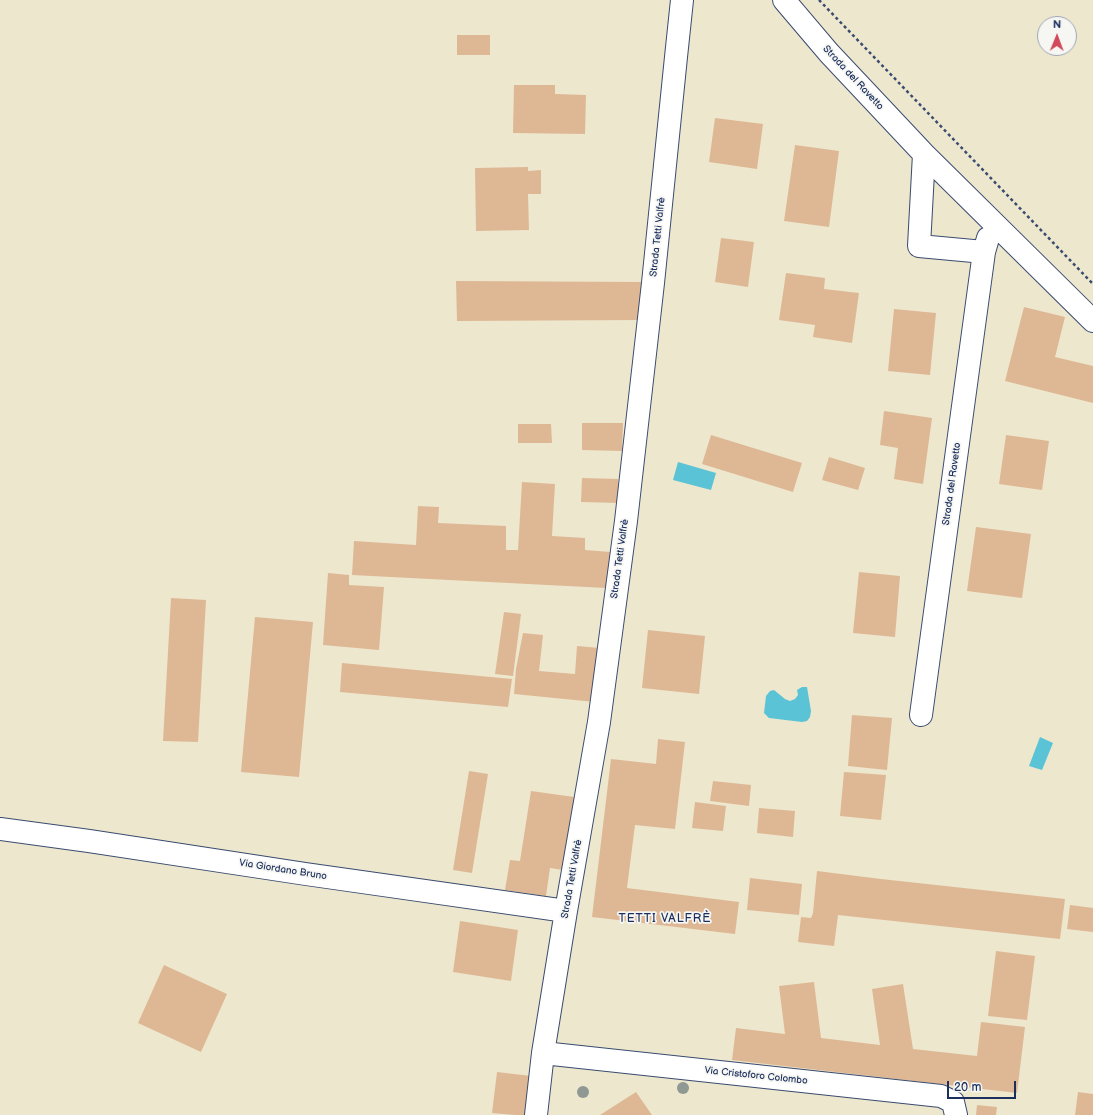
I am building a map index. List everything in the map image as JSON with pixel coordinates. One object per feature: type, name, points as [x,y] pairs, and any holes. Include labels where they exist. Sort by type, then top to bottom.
[{"type":"street","name":"Strada Tetti Valfrè","points":[[536,1115],[543,1053],[598,722],[626,521],[653,283],[682,0]]},
{"type":"street","name":"Strada del Ravetto","points":[[784,0],[829,52],[924,154],[1093,321]]},
{"type":"street","points":[[924,154],[919,246],[984,252]]},
{"type":"street","name":"Strada del Ravetto","points":[[921,715],[984,252],[993,222]]},
{"type":"street","name":"Via Giordano Bruno","points":[[0,829],[566,911]]},
{"type":"street","name":"Via Cristoforo Colombo","points":[[543,1053],[941,1096],[953,1102],[956,1115]]},
{"type":"path","points":[[819,0],[1093,284]]},
{"type":"water","points":[[678,462],[716,473],[711,490],[673,480]]},
{"type":"water","points":[[802,687],[807,687],[811,711],[810,717],[807,721],[802,722],[769,718],[764,713],[766,696],[770,691],[774,690],[790,701],[795,699],[798,695],[797,690]]},
{"type":"water","points":[[1040,737],[1053,743],[1042,770],[1029,766]]},
{"type":"building","points":[[457,35],[490,35],[490,55],[457,55]]},
{"type":"building","points":[[514,85],[555,85],[555,94],[586,95],[585,134],[513,133]]},
{"type":"building","points":[[715,118],[763,124],[757,169],[709,162]]},
{"type":"building","points":[[795,145],[839,151],[829,227],[784,221]]},
{"type":"building","points":[[528,167],[528,171],[541,170],[541,194],[528,194],[529,230],[476,231],[475,168]]},
{"type":"building","points":[[721,238],[754,242],[748,287],[715,282]]},
{"type":"building","points":[[786,273],[825,278],[824,289],[859,293],[852,343],[813,337],[815,325],[779,320]]},
{"type":"building","points":[[456,281],[645,282],[640,320],[457,321]]},
{"type":"building","points":[[1024,307],[1065,317],[1055,357],[1093,366],[1093,403],[1005,381]]},
{"type":"building","points":[[894,309],[936,313],[930,375],[888,371]]},
{"type":"building","points":[[884,411],[932,418],[923,484],[894,479],[898,448],[880,445]]},
{"type":"building","points":[[582,423],[623,423],[622,451],[582,450]]},
{"type":"building","points":[[518,424],[551,424],[552,443],[518,443]]},
{"type":"building","points":[[711,435],[802,463],[793,492],[702,464]]},
{"type":"building","points":[[1006,435],[1049,441],[1042,490],[999,484]]},
{"type":"building","points":[[829,457],[865,468],[858,490],[822,480]]},
{"type":"building","points":[[582,478],[618,479],[618,503],[581,502]]},
{"type":"building","points":[[522,482],[555,484],[552,536],[585,538],[585,550],[610,552],[606,588],[352,575],[354,541],[416,545],[418,506],[439,507],[438,523],[506,526],[506,550],[518,550]]},
{"type":"building","points":[[976,527],[1031,534],[1022,598],[967,591]]},
{"type":"building","points":[[859,572],[900,576],[895,637],[853,633]]},
{"type":"building","points":[[328,573],[349,575],[349,585],[384,587],[379,650],[323,645]]},
{"type":"building","points":[[171,598],[206,600],[198,742],[163,741]]},
{"type":"building","points":[[504,612],[521,614],[513,676],[495,674]]},
{"type":"building","points":[[255,617],[313,622],[299,777],[241,772]]},
{"type":"building","points":[[648,630],[705,636],[699,694],[642,688]]},
{"type":"building","points":[[523,633],[543,635],[539,671],[575,674],[577,646],[600,648],[595,702],[514,694],[516,669]]},
{"type":"building","points":[[342,663],[512,679],[508,707],[340,692]]},
{"type":"building","points":[[852,715],[892,718],[887,770],[848,766]]},
{"type":"building","points":[[658,739],[685,742],[675,829],[635,825],[627,888],[739,902],[735,934],[592,917],[611,759],[656,764]]},
{"type":"building","points":[[469,771],[488,774],[472,873],[453,870]]},
{"type":"building","points":[[844,772],[886,775],[881,820],[840,816]]},
{"type":"building","points":[[713,781],[751,785],[749,806],[710,801]]},
{"type":"building","points":[[531,791],[574,797],[563,870],[550,868],[546,896],[505,890],[510,860],[520,861]]},
{"type":"building","points":[[695,802],[726,806],[723,831],[692,828]]},
{"type":"building","points":[[759,808],[795,811],[793,837],[757,833]]},
{"type":"building","points":[[817,871],[1065,899],[1060,939],[838,915],[834,946],[798,942],[801,917],[811,918],[813,913]]},
{"type":"building","points":[[750,878],[802,884],[799,915],[747,910]]},
{"type":"building","points":[[1070,905],[1093,908],[1093,932],[1067,929]]},
{"type":"building","points":[[460,921],[518,930],[511,981],[453,972]]},
{"type":"building","points":[[996,951],[1035,956],[1027,1020],[988,1016]]},
{"type":"building","points":[[164,965],[227,994],[201,1052],[138,1023]]},
{"type":"building","points":[[814,982],[821,1038],[880,1045],[872,989],[903,984],[913,1049],[977,1056],[981,1022],[1025,1027],[1017,1093],[732,1060],[736,1028],[785,1034],[779,986]]},
{"type":"building","points":[[497,1072],[531,1076],[527,1115],[492,1113]]},
{"type":"building","points":[[636,1092],[652,1115],[600,1115]]},
{"type":"building","points":[[1078,1092],[1093,1094],[1093,1115],[1075,1115]]},
{"type":"building","points":[[977,1105],[997,1107],[996,1115],[976,1115]]},
{"type":"district","name":"TETTI VALFRÈ","points":[[665,919]]}]
